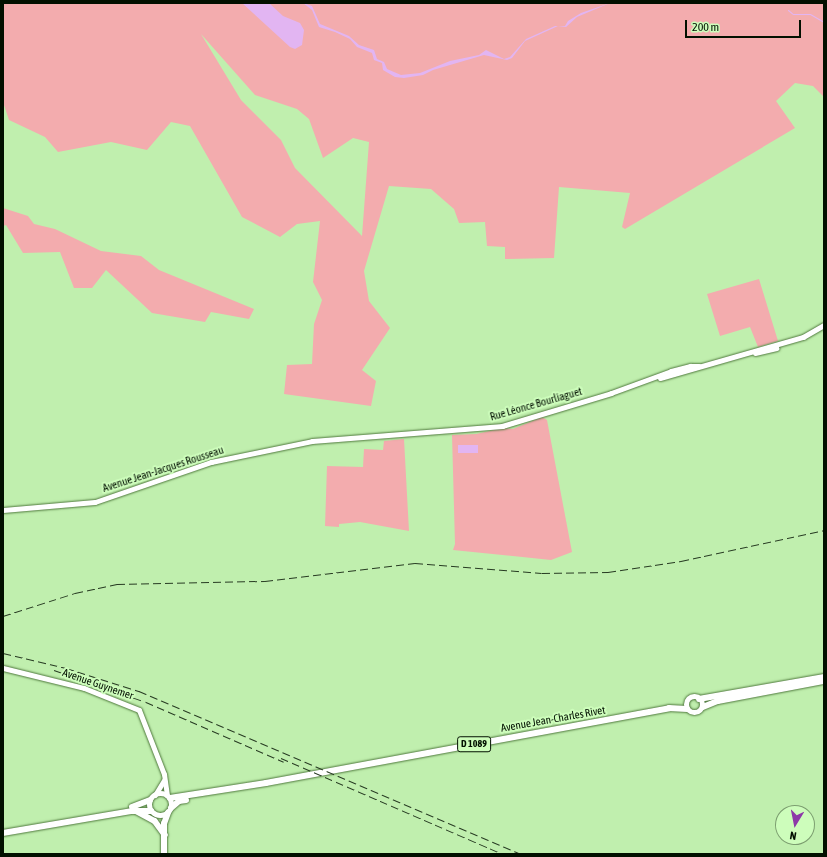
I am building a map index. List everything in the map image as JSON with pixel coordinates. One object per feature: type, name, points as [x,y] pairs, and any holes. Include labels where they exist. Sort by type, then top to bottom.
[{"type":"main road","name":"Rue Léonce Bourliaguet","points":[[424,433],[502,426],[699,366],[750,353],[769,350],[824,325]]},
{"type":"main road","name":"Rue Léonce Bourliaguet","points":[[817,329],[824,328]]},
{"type":"main road","name":"Avenue Jean-Jacques Rousseau","points":[[3,510],[95,502],[211,462],[312,441],[424,433]]},
{"type":"main road","name":"Avenue Guynemer","points":[[3,668],[84,688],[139,710],[165,777],[168,797]]},
{"type":"main road","points":[[824,677],[699,699],[693,697],[688,700],[687,709],[696,714],[703,707],[718,701],[824,681]]},
{"type":"main road","points":[[699,699],[703,707]]},
{"type":"main road","name":"Avenue Jean-Charles Rivet","points":[[256,785],[669,708],[688,700]]},
{"type":"main road","name":"Avenue Jean-Charles Rivet","points":[[669,708],[687,709]]},
{"type":"main road","points":[[65,822],[72,818],[142,805],[156,795],[165,777]]},
{"type":"main road","name":"D 1089","points":[[168,797],[256,785]]},
{"type":"main road","name":"D 1089","points":[[170,810],[179,801],[256,785]]},
{"type":"main road","points":[[156,795],[168,797],[170,810],[164,824],[164,854]]},
{"type":"main road","points":[[150,800],[154,813],[164,824]]},
{"type":"main road","points":[[3,833],[132,811],[154,813],[170,810]]},
{"type":"main road","points":[[132,811],[149,816],[165,835]]},
{"type":"shaded area","points":[[3,3],[824,3],[824,97],[813,86],[795,83],[776,101],[795,128],[625,229],[622,227],[630,193],[559,187],[554,258],[505,259],[505,247],[487,246],[485,222],[459,223],[454,209],[431,189],[389,186],[364,271],[369,301],[390,328],[362,370],[376,381],[371,406],[284,394],[287,365],[312,364],[314,324],[322,300],[313,282],[320,221],[297,224],[280,237],[242,217],[190,126],[171,122],[147,150],[111,142],[58,152],[45,137],[9,120],[3,102]],"holes":[[[201,34],[255,95],[297,109],[309,119],[323,158],[353,138],[369,142],[362,236],[295,168],[281,140],[241,100]]]},
{"type":"shaded area","points":[[242,3],[269,3],[283,16],[300,23],[304,30],[302,45],[295,49],[290,47]]},
{"type":"shaded area","points":[[303,3],[312,6],[320,24],[349,36],[359,45],[374,50],[377,59],[384,62],[387,69],[401,75],[420,73],[450,61],[479,55],[486,50],[504,59],[510,57],[526,39],[558,26],[525,41],[512,58],[507,60],[484,55],[433,70],[423,75],[404,78],[395,77],[383,70],[382,63],[374,60],[372,53],[357,47],[350,39],[319,27],[312,10]]},
{"type":"shaded area","points":[[610,3],[577,17],[566,27],[558,26],[565,26],[568,21],[581,13]]},
{"type":"shaded area","points":[[3,208],[28,216],[34,224],[55,229],[101,251],[141,256],[159,270],[254,309],[249,319],[211,312],[205,322],[152,313],[106,270],[92,288],[74,288],[60,252],[23,253],[6,225],[3,226]]},
{"type":"shaded area","points":[[759,279],[778,341],[758,347],[750,327],[720,336],[707,294]]},
{"type":"shaded area","points":[[542,417],[547,420],[572,552],[551,560],[453,550],[455,544],[452,435],[476,434],[503,428],[513,429]]},
{"type":"shaded area","points":[[404,439],[409,531],[360,522],[339,524],[339,527],[325,526],[327,466],[363,467],[364,449],[383,450],[384,441]]},
{"type":"shaded area","points":[[458,445],[478,445],[478,453],[458,453]]},
{"type":"waterway","points":[[788,10],[793,14],[810,14],[824,22]]},
{"type":"railway","points":[[3,616],[75,593],[117,584],[265,581],[415,563],[542,573],[608,572],[681,561],[824,530]]},
{"type":"railway","points":[[3,653],[66,668],[139,691],[522,854]]},
{"type":"railway","points":[[54,670],[146,702],[284,762]]},
{"type":"railway","points":[[281,758],[503,854]]}]
